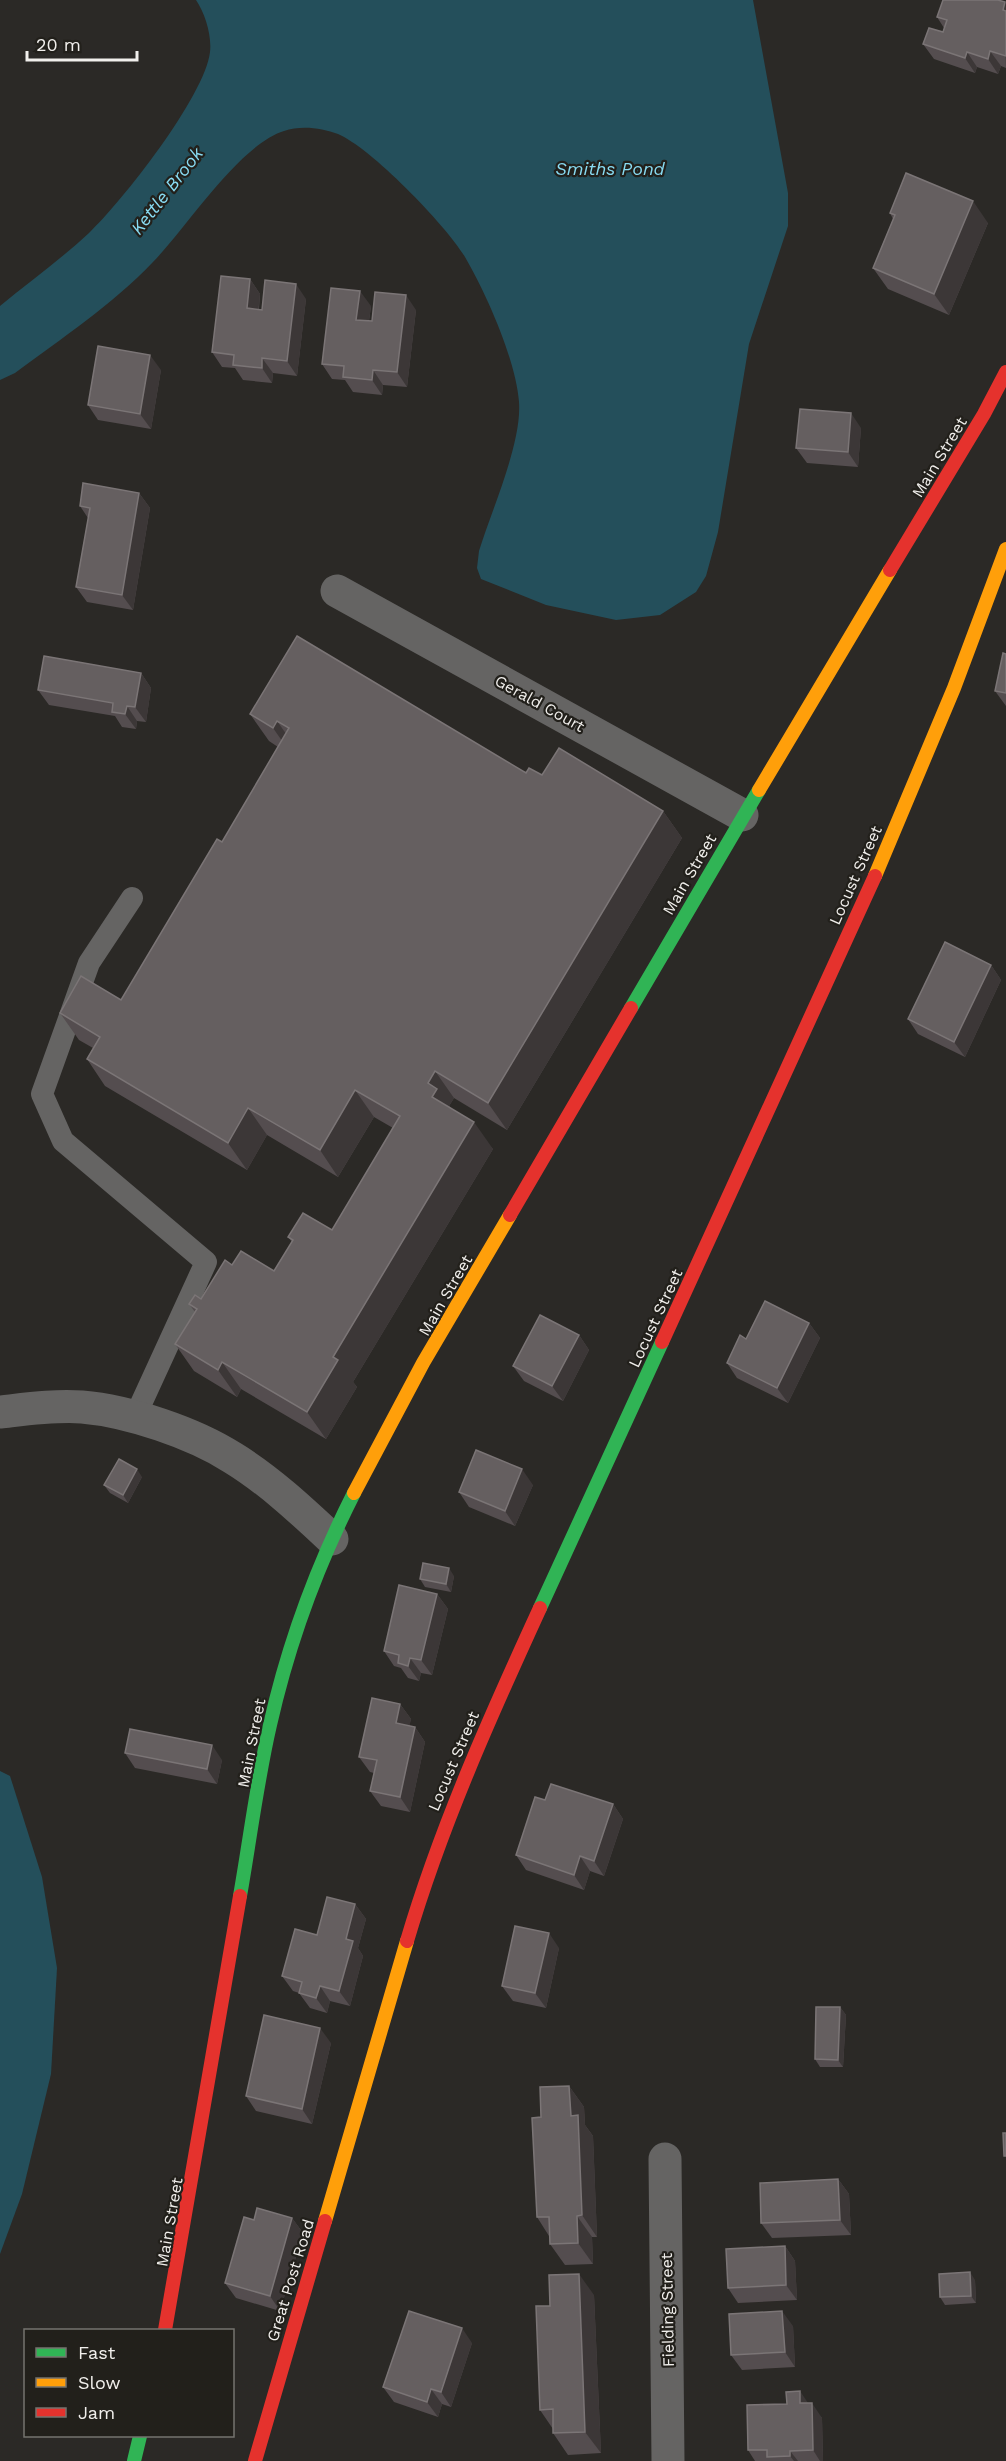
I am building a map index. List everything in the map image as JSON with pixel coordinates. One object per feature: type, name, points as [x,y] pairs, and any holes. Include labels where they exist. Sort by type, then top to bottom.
[{"type":"main road","name":"Main Street","points":[[165,2329],[270,1725],[289,1653],[332,1539],[394,1416],[742,815],[984,414],[1006,372]]},
{"type":"main road","name":"Locust Street","points":[[358,2109],[426,1878],[447,1817],[476,1748],[822,993],[934,738],[996,605],[1006,549]]},
{"type":"main road","name":"Great Post Road","points":[[255,2461],[358,2109]]},
{"type":"main road","points":[[134,2461],[140,2437]]},
{"type":"street","name":"Gerald Court","points":[[337,591],[742,815]]},
{"type":"street","points":[[9,1411],[83,1407],[134,1419],[204,1442],[234,1458],[332,1539]]},
{"type":"street","name":"Fielding Street","points":[[665,2159],[668,2461]]},
{"type":"lane","points":[[132,898],[89,963],[42,1094],[63,1141],[206,1262],[134,1419]]},
{"type":"water","name":"Smiths Pond","points":[[196,0],[753,0],[788,193],[788,226],[749,344],[718,532],[706,576],[696,592],[660,615],[616,620],[546,605],[481,579],[477,568],[479,551],[505,476],[519,418],[517,385],[506,347],[482,289],[465,257],[442,226],[388,171],[352,142],[332,132],[311,128],[284,131],[267,139],[249,152],[214,189],[167,247],[121,293],[15,373],[0,380],[0,306],[67,252],[103,218],[160,147],[194,94],[205,71],[210,52],[207,25]]},
{"type":"water","points":[[0,1771],[10,1776],[42,1877],[57,1968],[51,2074],[22,2194],[0,2254]]},
{"type":"building","points":[[943,0],[1005,2],[1003,10],[1006,11],[1006,56],[990,51],[988,59],[967,52],[965,58],[923,44],[929,28],[943,32],[947,20],[937,17]]},
{"type":"building","points":[[906,173],[973,201],[934,294],[873,268],[895,215],[890,213]]},
{"type":"building","points":[[221,276],[250,279],[247,308],[262,310],[265,280],[296,284],[287,361],[262,358],[262,368],[233,365],[234,355],[212,352]]},
{"type":"building","points":[[331,288],[360,291],[356,320],[372,321],[375,292],[406,295],[397,372],[373,370],[372,380],[343,377],[344,366],[322,364]]},
{"type":"building","points":[[98,346],[150,355],[140,414],[88,405]]},
{"type":"building","points":[[800,409],[851,413],[848,452],[796,448]]},
{"type":"building","points":[[83,483],[139,493],[122,595],[76,587],[90,508],[80,506]]},
{"type":"building","points":[[297,636],[526,773],[529,768],[542,775],[559,748],[663,811],[488,1103],[435,1071],[428,1083],[437,1089],[432,1097],[474,1122],[333,1357],[338,1360],[307,1412],[222,1362],[218,1370],[175,1344],[197,1309],[189,1304],[195,1295],[201,1299],[225,1260],[232,1265],[241,1251],[274,1271],[293,1240],[288,1237],[303,1213],[332,1230],[400,1116],[355,1090],[320,1150],[248,1108],[228,1143],[87,1059],[100,1037],[60,1013],[81,976],[121,1000],[217,839],[222,842],[289,728],[277,721],[273,728],[250,714]]},
{"type":"building","points":[[1003,653],[1006,654],[1006,693],[995,691]]},
{"type":"building","points":[[44,656],[141,673],[135,707],[127,706],[125,714],[112,712],[113,703],[38,690]]},
{"type":"building","points":[[945,942],[991,965],[954,1042],[908,1019]]},
{"type":"building","points":[[765,1301],[809,1323],[777,1388],[727,1363],[740,1335],[746,1339]]},
{"type":"building","points":[[540,1315],[579,1335],[552,1386],[513,1366]]},
{"type":"building","points":[[476,1450],[522,1469],[505,1511],[459,1492]]},
{"type":"building","points":[[119,1459],[137,1469],[123,1495],[104,1485]]},
{"type":"building","points":[[423,1563],[449,1568],[446,1584],[420,1579]]},
{"type":"building","points":[[399,1585],[437,1594],[421,1660],[410,1658],[408,1666],[398,1663],[399,1655],[384,1651]]},
{"type":"building","points":[[372,1698],[400,1704],[396,1723],[415,1727],[400,1797],[370,1791],[377,1760],[359,1757]]},
{"type":"building","points":[[130,1729],[212,1745],[207,1769],[125,1753]]},
{"type":"building","points":[[551,1784],[613,1804],[594,1861],[580,1856],[574,1875],[516,1855],[535,1797],[545,1800]]},
{"type":"building","points":[[327,1897],[355,1904],[346,1939],[353,1941],[339,1991],[320,1986],[316,1998],[299,1993],[302,1982],[282,1976],[295,1929],[317,1935]]},
{"type":"building","points":[[515,1926],[549,1933],[535,1993],[502,1986]]},
{"type":"building","points":[[816,2007],[840,2007],[838,2060],[815,2059]]},
{"type":"building","points":[[264,2015],[320,2028],[302,2109],[246,2096]]},
{"type":"building","points":[[569,2086],[571,2116],[578,2115],[582,2215],[577,2216],[578,2243],[550,2244],[549,2217],[537,2217],[532,2118],[541,2117],[540,2087]]},
{"type":"building","points":[[1003,2133],[1006,2133],[1006,2156],[1004,2156]]},
{"type":"building","points":[[838,2179],[840,2220],[761,2223],[760,2183]]},
{"type":"building","points":[[257,2208],[292,2218],[270,2296],[225,2283],[244,2217],[254,2220]]},
{"type":"building","points":[[785,2246],[786,2285],[728,2288],[726,2249]]},
{"type":"building","points":[[970,2272],[971,2296],[940,2297],[939,2274]]},
{"type":"building","points":[[579,2274],[585,2432],[553,2433],[553,2409],[540,2410],[536,2306],[550,2306],[549,2275]]},
{"type":"building","points":[[409,2311],[462,2328],[441,2392],[431,2389],[427,2402],[383,2387]]},
{"type":"building","points":[[782,2311],[785,2352],[731,2355],[729,2314]]},
{"type":"building","points":[[800,2391],[800,2403],[812,2403],[813,2450],[790,2451],[790,2456],[767,2457],[767,2450],[748,2450],[747,2405],[787,2404],[786,2392]]},
{"type":"traffic: fast","points":[[631,1008],[759,790]]},
{"type":"traffic: fast","points":[[540,1608],[662,1342]]},
{"type":"traffic: fast","points":[[240,1896],[257,1789],[277,1695],[316,1577],[354,1493]]},
{"type":"traffic: fast","points":[[134,2461],[140,2437]]},
{"type":"traffic: slow","points":[[875,876],[954,688],[1006,549]]},
{"type":"traffic: slow","points":[[759,790],[890,570]]},
{"type":"traffic: slow","points":[[354,1493],[423,1363],[510,1215]]},
{"type":"traffic: slow","points":[[325,2221],[407,1941]]},
{"type":"traffic: jam","points":[[890,570],[984,414],[1006,372]]},
{"type":"traffic: jam","points":[[662,1342],[875,876]]},
{"type":"traffic: jam","points":[[510,1215],[631,1008]]},
{"type":"traffic: jam","points":[[407,1941],[451,1814],[540,1608]]},
{"type":"traffic: jam","points":[[165,2329],[240,1896]]},
{"type":"traffic: jam","points":[[255,2461],[325,2221]]},
{"type":"water label","name":"Kettle Brook","points":[[167,191]]}]
